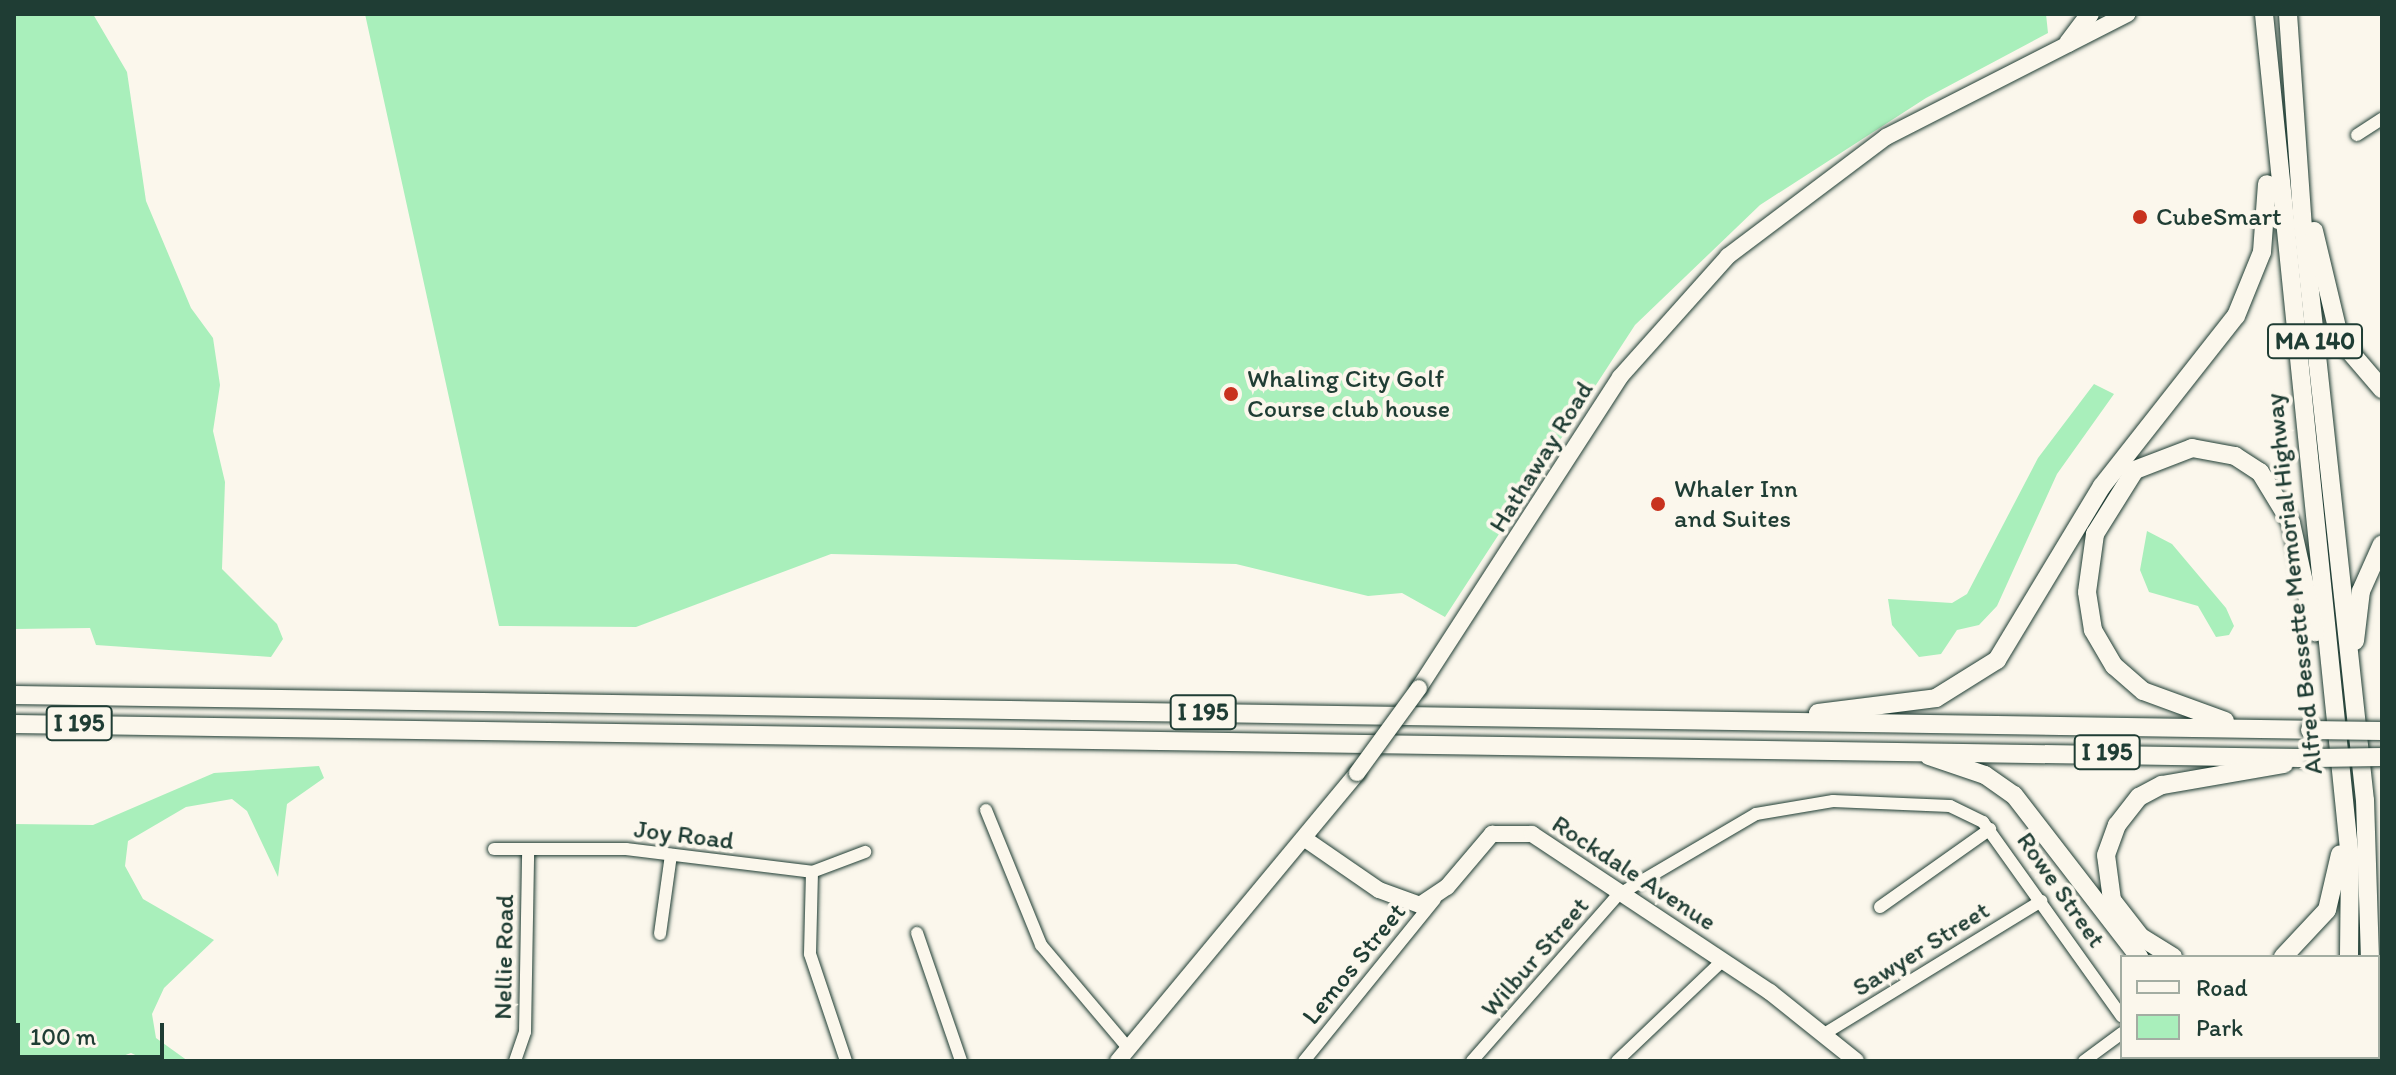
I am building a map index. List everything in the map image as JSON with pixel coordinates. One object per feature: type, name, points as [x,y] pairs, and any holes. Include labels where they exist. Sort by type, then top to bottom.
[{"type":"highway","points":[[2068,43],[2090,14]]},
{"type":"highway","name":"Alfred Bessette Memorial Highway","points":[[2264,14],[2267,81],[2350,859],[2349,955]]},
{"type":"highway","name":"Alfred Bessette Memorial Highway","points":[[2288,14],[2291,97],[2366,809],[2370,955]]},
{"type":"highway","points":[[1747,720],[1925,701],[1970,684],[1997,660],[2102,486],[2244,301],[2267,214],[2267,81]]},
{"type":"highway","points":[[2291,97],[2332,317],[2351,359],[2382,389]]},
{"type":"highway","points":[[2271,729],[2164,703],[2128,680],[2097,641],[2087,605],[2091,549],[2107,506],[2135,470],[2162,454],[2207,448],[2235,456],[2271,484],[2296,540],[2329,676]]},
{"type":"highway","points":[[2351,668],[2361,591],[2382,544]]},
{"type":"highway","name":"I 195","points":[[14,695],[2382,731]]},
{"type":"highway","name":"I 195","points":[[14,724],[2382,757]]},
{"type":"highway","points":[[1899,749],[1976,771],[2014,795],[2137,955]]},
{"type":"highway","points":[[2170,955],[2128,925],[2107,887],[2110,840],[2127,810],[2175,781],[2316,758]]},
{"type":"highway","points":[[2285,955],[2317,927],[2334,893],[2340,771]]},
{"type":"highway","points":[[2366,809],[2382,878]]},
{"type":"main road","name":"Hathaway Road","points":[[1123,1054],[1357,773],[1419,688],[1620,377],[1712,272],[1842,165],[2127,14]]},
{"type":"main road","name":"Rockdale Avenue","points":[[1439,895],[1488,837],[1510,828],[1547,843],[1618,895],[1723,960],[1856,1061]]},
{"type":"main road","points":[[1305,839],[1400,900],[1420,905],[1439,895]]},
{"type":"street","points":[[2357,135],[2382,119]]},
{"type":"street","name":"Wilbur Street","points":[[1472,1061],[1618,895],[1756,814],[1793,805],[1950,806],[1990,829]]},
{"type":"street","points":[[986,810],[1041,945],[1123,1054]]},
{"type":"street","points":[[1880,907],[1990,829]]},
{"type":"street","name":"Rowe Street","points":[[1990,829],[2120,1014]]},
{"type":"street","name":"Joy Road","points":[[494,849],[671,855],[812,872],[865,852]]},
{"type":"street","name":"Nellie Road","points":[[515,1061],[525,1032],[528,852]]},
{"type":"street","points":[[660,934],[671,855]]},
{"type":"street","points":[[812,872],[810,954],[846,1061]]},
{"type":"street","name":"Lemos Street","points":[[1304,1061],[1439,895]]},
{"type":"street","name":"Sawyer Street","points":[[1824,1034],[2041,901]]},
{"type":"street","points":[[917,933],[961,1061]]},
{"type":"street","points":[[1617,1061],[1723,960]]},
{"type":"street","points":[[2084,1061],[2120,1034]]},
{"type":"green space","points":[[14,14],[93,14],[127,72],[146,201],[191,308],[213,338],[220,385],[213,431],[225,482],[222,569],[277,624],[283,639],[271,657],[96,645],[90,628],[14,629]]},
{"type":"green space","points":[[365,14],[2046,14],[2048,33],[1926,98],[1760,205],[1635,325],[1445,617],[1402,593],[1368,596],[1236,564],[831,554],[636,627],[499,626]]},
{"type":"green space","points":[[2094,384],[2114,394],[2057,474],[1997,606],[1979,625],[1957,630],[1941,654],[1919,657],[1892,625],[1888,599],[1952,603],[1967,594],[2038,458]]},
{"type":"green space","points":[[2147,531],[2172,544],[2226,608],[2234,626],[2229,635],[2216,637],[2198,606],[2149,592],[2140,570]]},
{"type":"green space","points":[[319,766],[324,778],[287,804],[278,877],[247,811],[232,799],[186,807],[128,841],[125,866],[143,899],[214,940],[164,988],[152,1014],[156,1038],[188,1061],[148,1061],[131,1053],[109,1061],[14,1061],[14,824],[93,825],[214,773]]},
{"type":"place","name":"CubeSmart","points":[[2140,217]]},
{"type":"place","name":"Whaling City Golf Course club house","points":[[1231,394]]},
{"type":"place","name":"Whaler Inn and Suites","points":[[1658,504]]}]
